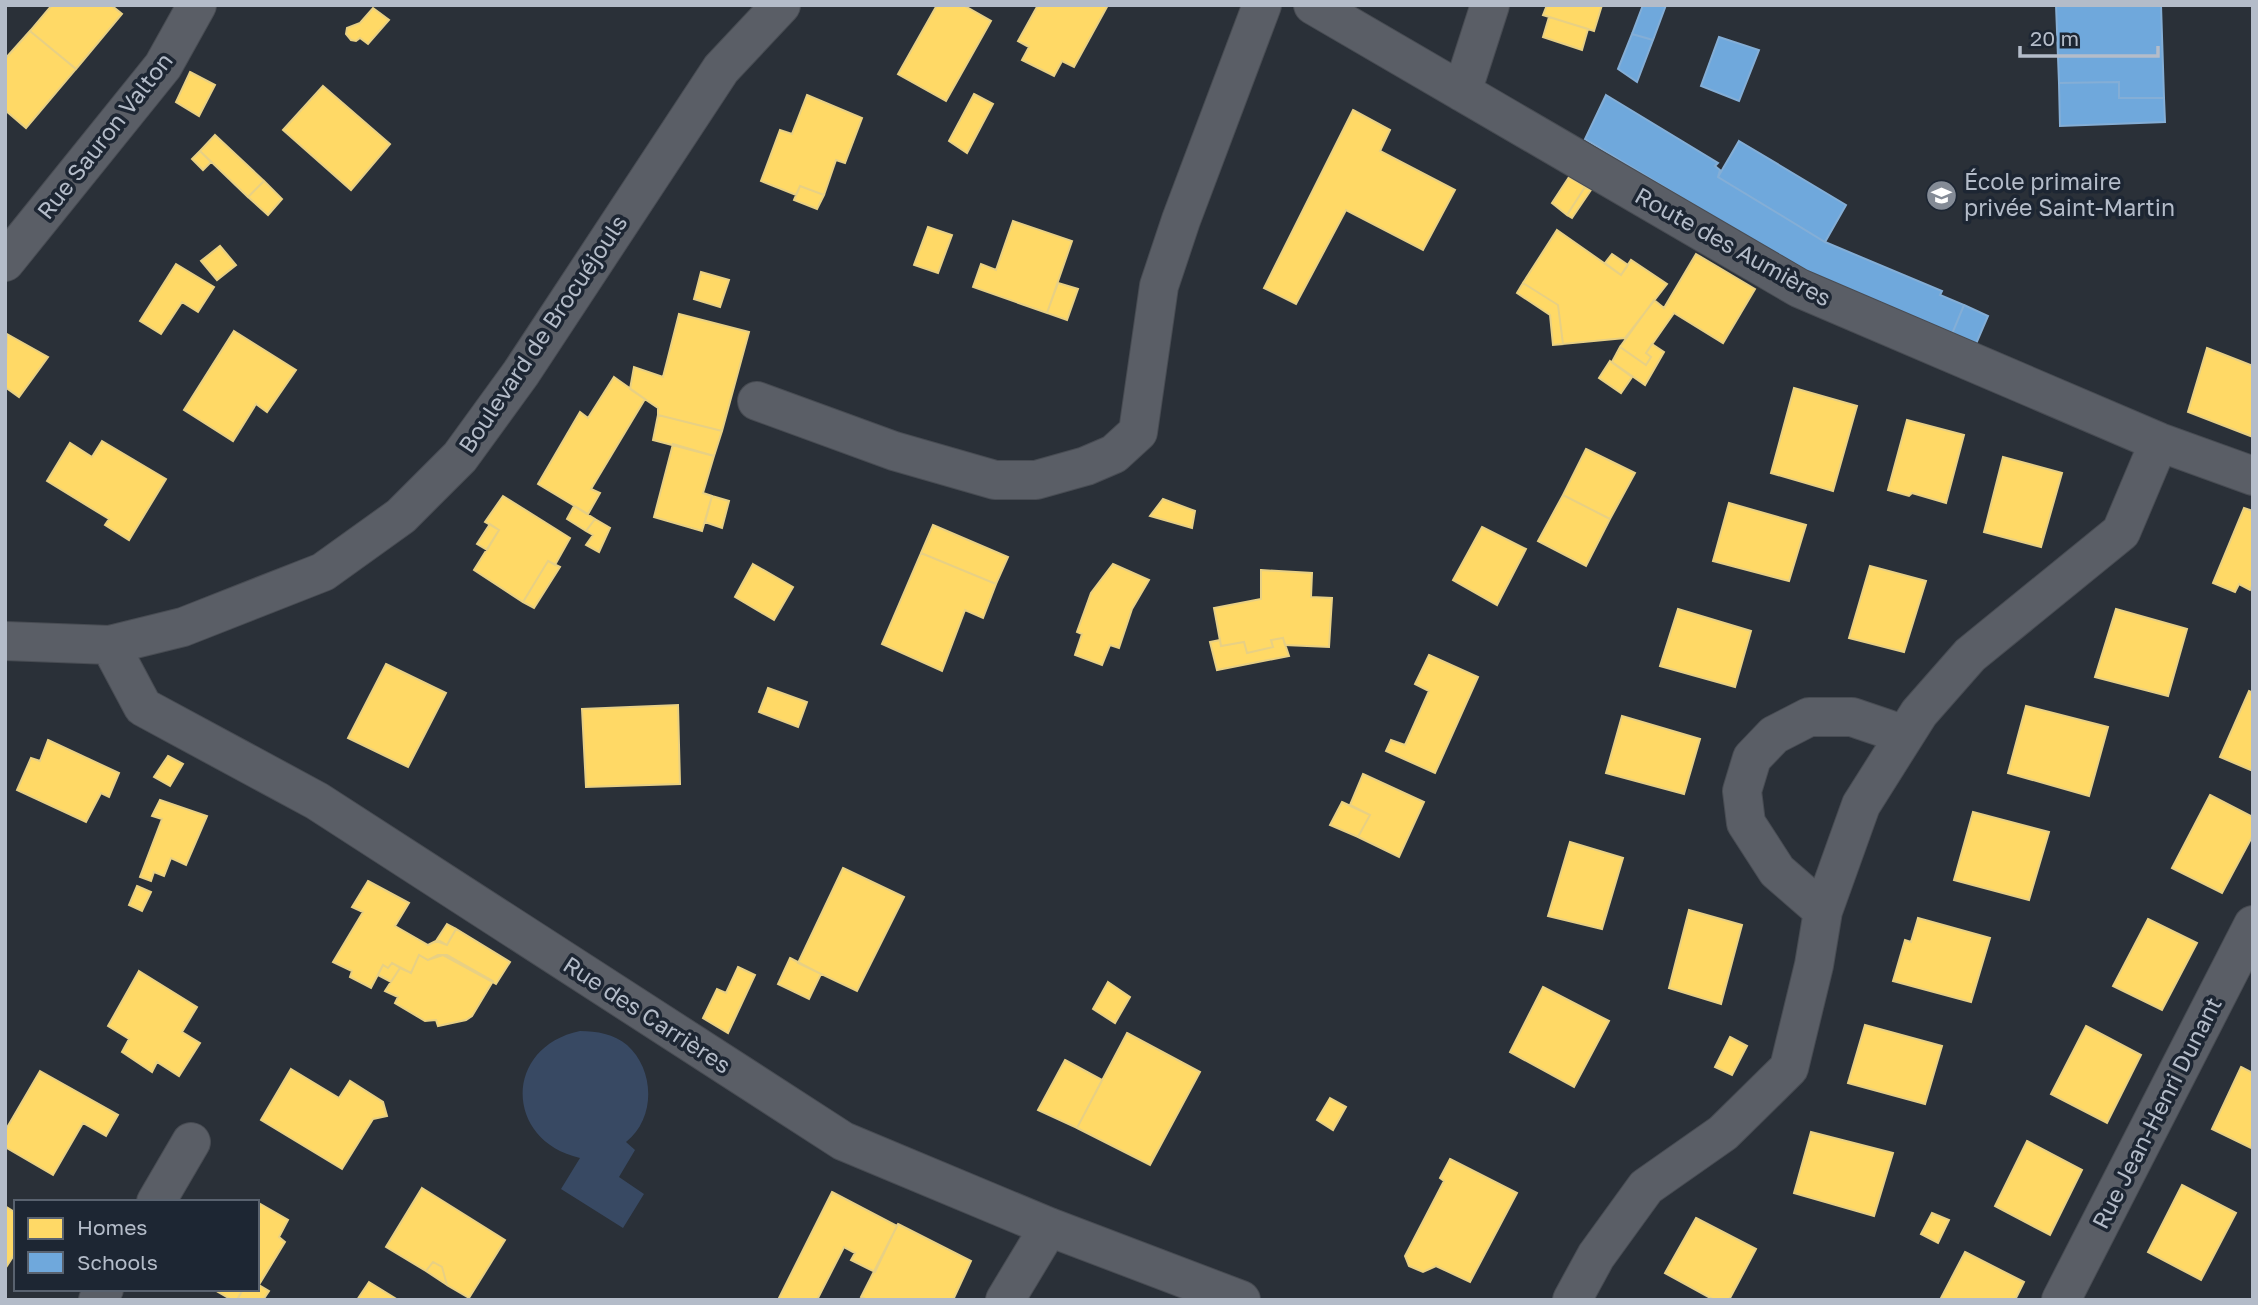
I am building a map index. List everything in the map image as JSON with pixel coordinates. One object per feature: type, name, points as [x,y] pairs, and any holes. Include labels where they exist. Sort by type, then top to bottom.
[{"type":"street","name":"Rue Sauron Valton","points":[[5,262],[163,66],[197,5]]},
{"type":"street","name":"Boulevard de Brocuéjouls","points":[[5,640],[110,645],[183,627],[323,572],[401,516],[460,457],[521,373],[721,69],[781,5]]},
{"type":"street","points":[[757,401],[894,451],[995,480],[1036,480],[1086,466],[1114,454],[1138,432],[1158,286],[1262,5]]},
{"type":"street","name":"Route des Aumières","points":[[1312,5],[1799,288],[2159,442],[2253,476]]},
{"type":"street","points":[[1462,92],[1490,5]]},
{"type":"street","points":[[1572,1300],[1595,1256],[1646,1187],[1723,1133],[1789,1068],[1814,965],[1823,911],[1861,805],[1919,713],[1970,655],[2121,532],[2159,442]]},
{"type":"street","name":"Rue des Carrières","points":[[110,645],[143,707],[317,801],[843,1141],[1049,1227],[1241,1300]]},
{"type":"street","points":[[1823,911],[1777,871],[1746,823],[1742,791],[1752,758],[1774,736],[1808,717],[1852,717],[1905,736]]},
{"type":"street","name":"Rue Jean-Henri Dunant","points":[[2062,1300],[2253,925]]},
{"type":"street","points":[[157,1200],[191,1142]]},
{"type":"street","points":[[1005,1300],[1049,1227]]},
{"type":"water","points":[[580,1031],[605,1034],[622,1041],[636,1055],[647,1080],[647,1107],[643,1120],[626,1142],[635,1150],[619,1177],[644,1194],[623,1228],[561,1189],[580,1158],[555,1148],[537,1133],[526,1115],[523,1094],[526,1074],[537,1055],[555,1040]]},
{"type":"building: Homes","points":[[52,5],[111,5],[122,14],[76,69],[30,31]]},
{"type":"building: Homes","points":[[937,5],[963,5],[991,21],[946,101],[898,74]]},
{"type":"building: Homes","points":[[1038,5],[1108,5],[1074,67],[1062,61],[1054,76],[1022,60],[1029,47],[1018,41]]},
{"type":"building: Homes","points":[[1547,5],[1602,5],[1594,31],[1543,15]]},
{"type":"building: Homes","points":[[373,8],[389,20],[368,44],[360,38],[351,40],[346,34],[347,28],[360,23]]},
{"type":"building: Homes","points":[[1549,17],[1588,29],[1582,50],[1543,37]]},
{"type":"building: Homes","points":[[30,31],[76,69],[26,128],[5,110],[5,59]]},
{"type":"building: Homes","points":[[190,72],[215,85],[199,116],[176,102]]},
{"type":"building: Homes","points":[[323,86],[390,144],[351,190],[283,130]]},
{"type":"building: Homes","points":[[974,94],[993,104],[967,153],[949,141]]},
{"type":"building: Homes","points":[[807,95],[862,118],[845,163],[836,160],[824,195],[800,186],[796,195],[761,181],[780,130],[792,134]]},
{"type":"building: Homes","points":[[1353,110],[1390,130],[1380,151],[1455,190],[1423,250],[1346,210],[1296,304],[1264,288]]},
{"type":"building: Homes","points":[[215,135],[264,181],[248,197],[200,151]]},
{"type":"building: Homes","points":[[200,151],[211,162],[203,170],[192,159]]},
{"type":"building: Homes","points":[[1569,177],[1585,187],[1567,215],[1552,203]]},
{"type":"building: Homes","points":[[264,181],[282,199],[268,215],[248,197]]},
{"type":"building: Homes","points":[[800,186],[824,195],[817,209],[794,200]]},
{"type":"building: Homes","points":[[1585,187],[1591,190],[1572,218],[1567,215]]},
{"type":"building: Homes","points":[[1013,221],[1072,241],[1047,313],[973,287],[981,264],[996,270]]},
{"type":"building: Homes","points":[[928,227],[952,235],[938,273],[914,265]]},
{"type":"building: Homes","points":[[1557,230],[1621,275],[1631,260],[1667,284],[1625,338],[1563,344],[1558,305],[1523,283]]},
{"type":"building: Homes","points":[[220,246],[236,265],[217,280],[201,261]]},
{"type":"building: Homes","points":[[1612,254],[1628,265],[1621,275],[1605,263]]},
{"type":"building: Homes","points":[[1696,254],[1755,289],[1723,343],[1674,313],[1646,353],[1651,357],[1646,365],[1620,347],[1654,300],[1664,308]]},
{"type":"building: Homes","points":[[176,264],[214,287],[198,312],[182,302],[161,334],[140,321]]},
{"type":"building: Homes","points":[[701,272],[729,280],[720,307],[694,299]]},
{"type":"building: Homes","points":[[1058,283],[1078,289],[1067,320],[1047,313]]},
{"type":"building: Homes","points":[[1523,283],[1558,305],[1563,344],[1553,345],[1550,315],[1517,293]]},
{"type":"building: Homes","points":[[679,314],[749,332],[722,431],[658,415],[658,408],[630,389],[634,367],[663,377]]},
{"type":"building: Homes","points":[[234,331],[296,370],[267,412],[256,404],[233,441],[184,410]]},
{"type":"building: Homes","points":[[7,334],[48,357],[19,397],[5,387]]},
{"type":"building: Homes","points":[[1652,344],[1664,352],[1645,385],[1612,362],[1620,347],[1646,365],[1651,357],[1646,353]]},
{"type":"building: Homes","points":[[2207,348],[2253,366],[2253,437],[2188,412]]},
{"type":"building: Homes","points":[[1610,361],[1632,377],[1621,393],[1599,378]]},
{"type":"building: Homes","points":[[614,377],[645,399],[591,489],[600,493],[588,514],[538,484],[580,412],[588,418]]},
{"type":"building: Homes","points":[[1794,388],[1857,406],[1833,491],[1771,473]]},
{"type":"building: Homes","points":[[658,415],[722,431],[714,456],[653,440]]},
{"type":"building: Homes","points":[[1907,420],[1964,435],[1946,503],[1912,493],[1909,496],[1888,490]]},
{"type":"building: Homes","points":[[102,441],[166,479],[129,540],[105,525],[109,519],[47,481],[70,443],[92,457]]},
{"type":"building: Homes","points":[[673,444],[714,456],[703,493],[712,496],[702,531],[654,517]]},
{"type":"building: Homes","points":[[1586,449],[1635,473],[1610,519],[1563,495]]},
{"type":"building: Homes","points":[[2003,457],[2062,473],[2041,547],[1984,532]]},
{"type":"building: Homes","points":[[1563,495],[1610,519],[1586,566],[1538,541]]},
{"type":"building: Homes","points":[[503,496],[570,538],[555,565],[548,561],[523,602],[474,570],[499,530],[485,522]]},
{"type":"building: Homes","points":[[712,496],[729,501],[722,528],[705,522]]},
{"type":"building: Homes","points":[[1163,499],[1195,511],[1192,528],[1150,516]]},
{"type":"building: Homes","points":[[1729,503],[1806,525],[1789,581],[1713,561]]},
{"type":"building: Homes","points":[[574,506],[595,519],[586,531],[567,519]]},
{"type":"building: Homes","points":[[2244,508],[2253,511],[2253,584],[2250,590],[2239,584],[2235,592],[2213,583]]},
{"type":"building: Homes","points":[[595,519],[610,528],[599,552],[586,545],[593,535],[586,531]]},
{"type":"building: Homes","points":[[490,524],[499,530],[487,550],[477,544]]},
{"type":"building: Homes","points":[[933,525],[1008,557],[996,584],[921,553]]},
{"type":"building: Homes","points":[[1482,527],[1526,549],[1497,605],[1453,580]]},
{"type":"building: Homes","points":[[921,553],[996,584],[983,618],[965,610],[942,671],[882,644]]},
{"type":"building: Homes","points":[[548,561],[560,567],[534,608],[523,602]]},
{"type":"building: Homes","points":[[753,564],[793,587],[774,620],[735,597]]},
{"type":"building: Homes","points":[[1113,564],[1149,580],[1132,609],[1119,648],[1110,645],[1102,665],[1075,655],[1082,634],[1077,632],[1091,593]]},
{"type":"building: Homes","points":[[1870,566],[1926,581],[1904,652],[1849,638]]},
{"type":"building: Homes","points":[[1261,570],[1312,573],[1311,597],[1332,598],[1329,647],[1285,645],[1283,638],[1271,640],[1273,647],[1247,653],[1244,642],[1221,646],[1214,608],[1261,599]]},
{"type":"building: Homes","points":[[1678,609],[1751,631],[1735,687],[1660,666]]},
{"type":"building: Homes","points":[[2116,609],[2187,629],[2168,696],[2095,677]]},
{"type":"building: Homes","points":[[1283,638],[1289,656],[1217,670],[1210,642],[1220,640],[1221,646],[1244,642],[1247,653],[1273,647],[1271,640]]},
{"type":"building: Homes","points":[[1429,655],[1478,677],[1435,773],[1386,751],[1391,740],[1405,745],[1429,691],[1415,684]]},
{"type":"building: Homes","points":[[386,664],[446,693],[408,767],[348,738]]},
{"type":"building: Homes","points":[[768,688],[807,702],[798,727],[759,712]]},
{"type":"building: Homes","points":[[2249,691],[2253,693],[2253,771],[2220,757]]},
{"type":"building: Homes","points":[[678,705],[680,784],[586,787],[582,709]]},
{"type":"building: Homes","points":[[2026,706],[2108,727],[2089,796],[2008,773]]},
{"type":"building: Homes","points":[[1622,716],[1700,739],[1684,794],[1606,773]]},
{"type":"building: Homes","points":[[48,740],[119,773],[109,797],[101,793],[86,822],[17,790],[31,758],[40,761]]},
{"type":"building: Homes","points":[[168,756],[183,764],[170,786],[154,777]]},
{"type":"building: Homes","points":[[1363,774],[1424,802],[1399,857],[1358,837],[1370,815],[1350,805]]},
{"type":"building: Homes","points":[[2210,795],[2253,817],[2253,835],[2222,893],[2172,868]]},
{"type":"building: Homes","points":[[160,800],[207,816],[186,865],[171,858],[164,876],[154,872],[151,881],[140,877],[162,819],[152,816]]},
{"type":"building: Homes","points":[[1342,802],[1370,815],[1358,837],[1330,825]]},
{"type":"building: Homes","points":[[1973,812],[2049,832],[2029,900],[1954,880]]},
{"type":"building: Homes","points":[[1570,842],[1623,858],[1602,929],[1548,916]]},
{"type":"building: Homes","points":[[843,868],[904,897],[857,991],[798,963]]},
{"type":"building: Homes","points":[[368,881],[409,903],[395,926],[428,945],[438,940],[447,945],[456,929],[510,962],[496,984],[443,955],[428,960],[419,955],[411,973],[392,963],[388,968],[383,965],[371,988],[350,977],[352,971],[333,962],[363,912],[352,907]]},
{"type":"building: Homes","points":[[137,886],[151,892],[142,911],[129,905]]},
{"type":"building: Homes","points":[[1689,910],[1742,925],[1721,1004],[1669,988]]},
{"type":"building: Homes","points":[[1918,918],[1990,938],[1971,1002],[1893,981],[1905,940],[1911,942]]},
{"type":"building: Homes","points":[[2148,919],[2197,943],[2162,1010],[2113,986]]},
{"type":"building: Homes","points":[[447,924],[456,929],[447,945],[436,941]]},
{"type":"building: Homes","points":[[419,955],[428,960],[438,955],[447,955],[493,981],[472,1016],[466,1020],[438,1026],[436,1020],[425,1021],[395,1003],[398,997],[385,991],[400,968],[411,973]]},
{"type":"building: Homes","points":[[790,958],[821,974],[809,999],[778,984]]},
{"type":"building: Homes","points":[[392,963],[400,968],[391,982],[378,975],[383,965],[388,968]]},
{"type":"building: Homes","points":[[738,967],[755,975],[728,1033],[703,1018],[717,989],[726,993]]},
{"type":"building: Homes","points":[[139,971],[197,1007],[182,1032],[200,1043],[179,1076],[157,1062],[152,1072],[122,1052],[129,1039],[108,1026]]},
{"type":"building: Homes","points":[[1108,982],[1130,997],[1115,1023],[1093,1009]]},
{"type":"building: Homes","points":[[1543,987],[1609,1021],[1574,1087],[1510,1052]]},
{"type":"building: Homes","points":[[1865,1025],[1942,1046],[1925,1104],[1848,1083]]},
{"type":"building: Homes","points":[[2086,1026],[2141,1055],[2107,1123],[2051,1094]]},
{"type":"building: Homes","points":[[1127,1033],[1200,1072],[1150,1165],[1077,1128]]},
{"type":"building: Homes","points":[[1730,1037],[1747,1046],[1732,1075],[1715,1067]]},
{"type":"building: Homes","points":[[1065,1060],[1102,1080],[1077,1128],[1038,1110]]},
{"type":"building: Homes","points":[[2241,1067],[2253,1073],[2253,1149],[2212,1129]]},
{"type":"building: Homes","points":[[291,1069],[339,1098],[350,1081],[383,1102],[387,1116],[373,1119],[342,1169],[261,1120]]},
{"type":"building: Homes","points":[[40,1071],[118,1115],[106,1136],[83,1123],[53,1175],[5,1147],[5,1131]]},
{"type":"building: Homes","points":[[1330,1098],[1346,1107],[1333,1130],[1317,1120]]},
{"type":"building: Homes","points":[[1811,1132],[1893,1153],[1874,1216],[1794,1193]]},
{"type":"building: Homes","points":[[2027,1141],[2082,1170],[2050,1235],[1995,1206]]},
{"type":"building: Homes","points":[[1450,1159],[1517,1193],[1470,1282],[1436,1266],[1423,1272],[1409,1266],[1405,1256],[1444,1181],[1440,1178]]},
{"type":"building: Homes","points":[[2182,1185],[2236,1213],[2201,1280],[2148,1252]]},
{"type":"building: Homes","points":[[422,1188],[505,1240],[469,1298],[447,1285],[442,1267],[433,1262],[426,1271],[386,1247]]},
{"type":"building: Homes","points":[[832,1192],[897,1226],[875,1272],[851,1260],[855,1253],[844,1247],[817,1300],[778,1300]]},
{"type":"building: Homes","points":[[259,1203],[288,1220],[279,1237],[285,1242],[259,1285]]},
{"type":"building: Homes","points":[[5,1206],[14,1212],[14,1255],[5,1269]]},
{"type":"building: Homes","points":[[1932,1213],[1949,1220],[1938,1243],[1921,1234]]},
{"type":"building: Homes","points":[[1696,1218],[1756,1249],[1729,1300],[1714,1300],[1665,1273]]},
{"type":"building: Homes","points":[[898,1224],[971,1261],[953,1300],[867,1300],[861,1297]]},
{"type":"building: Homes","points":[[1965,1252],[2024,1282],[2015,1300],[1940,1300]]},
{"type":"building: Homes","points":[[433,1262],[442,1267],[447,1285],[426,1271]]},
{"type":"building: Homes","points":[[369,1282],[398,1300],[357,1300]]},
{"type":"building: Homes","points":[[259,1285],[269,1291],[263,1300],[237,1300],[242,1291],[259,1291]]},
{"type":"building: Homes","points":[[216,1291],[242,1291],[237,1300]]},
{"type":"building: Schools","points":[[1643,5],[1666,5],[1653,40],[1632,34]]},
{"type":"building: Schools","points":[[2056,5],[2161,5],[2164,98],[2119,98],[2119,82],[2059,83]]},
{"type":"building: Schools","points":[[1632,34],[1653,40],[1637,82],[1618,69]]},
{"type":"building: Schools","points":[[1719,37],[1759,50],[1739,101],[1701,86]]},
{"type":"building: Schools","points":[[2119,82],[2119,98],[2164,98],[2165,122],[2060,126],[2059,83]]},
{"type":"building: Schools","points":[[1606,95],[1718,163],[1715,166],[1720,170],[1718,177],[1825,242],[1942,291],[1940,295],[1964,305],[1952,334],[1810,275],[1585,139]]},
{"type":"building: Schools","points":[[1739,141],[1846,205],[1825,242],[1718,177]]},
{"type":"building: Schools","points":[[1964,305],[1988,316],[1976,344],[1952,334]]},
{"type":"place","name":"École primaire privée Saint-Martin","points":[[1941,195]]}]
